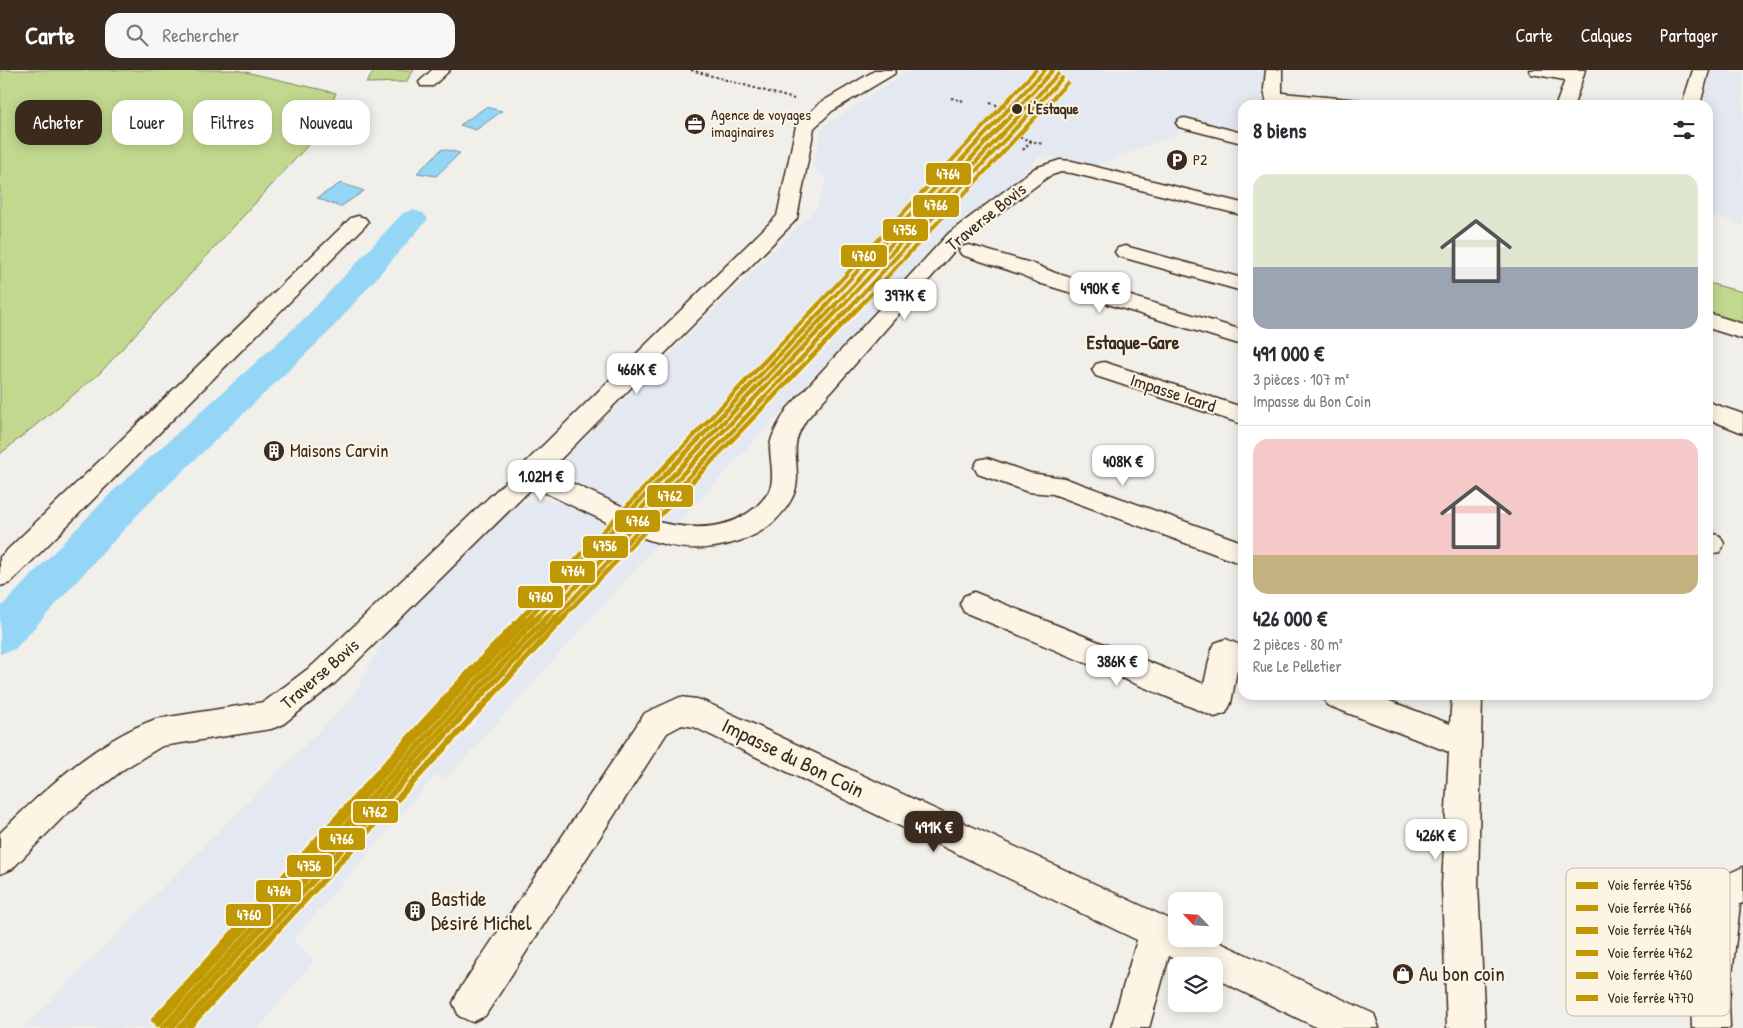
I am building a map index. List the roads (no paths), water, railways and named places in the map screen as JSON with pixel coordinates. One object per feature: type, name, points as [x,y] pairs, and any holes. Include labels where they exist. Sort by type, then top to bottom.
[{"type":"street","points":[[427,82],[442,70]]},
{"type":"street","name":"Traverse Bovis","points":[[0,857],[52,805],[113,758],[156,733],[271,715],[324,674],[530,474],[788,218],[805,126],[826,107],[888,70]]},
{"type":"street","points":[[1274,70],[1276,100]]},
{"type":"street","points":[[1537,70],[1576,74],[1567,100]]},
{"type":"street","points":[[1692,100],[1701,70]]},
{"type":"street","points":[[1185,123],[1238,137]]},
{"type":"street","name":"Traverse Bovis","points":[[530,474],[652,532],[702,540],[720,537],[756,523],[770,511],[782,493],[786,475],[783,444],[788,429],[796,415],[956,237],[1042,172],[1060,166],[1072,167],[1238,208]]},
{"type":"street","points":[[0,575],[358,222]]},
{"type":"street","points":[[969,251],[1027,269],[1047,278],[1238,337]]},
{"type":"street","points":[[1125,252],[1238,283]]},
{"type":"street","points":[[1713,322],[1743,332]]},
{"type":"street","name":"Impasse Icard","points":[[1104,370],[1238,415]]},
{"type":"street","points":[[1713,412],[1743,424]]},
{"type":"street","points":[[987,467],[1028,482],[1055,485],[1238,552]]},
{"type":"street","points":[[974,604],[1215,704],[1226,652],[1238,657]]},
{"type":"street","points":[[1351,700],[1463,743]]},
{"type":"street","points":[[1466,1028],[1460,885],[1463,743],[1467,700]]},
{"type":"street","name":"Impasse du Bon Coin","points":[[472,1003],[656,723],[680,711],[697,712],[1360,1028]]},
{"type":"street","points":[[1730,890],[1743,885]]},
{"type":"street","points":[[1130,1028],[1158,933]]},
{"type":"water","points":[[486,107],[502,111],[476,130],[460,125]]},
{"type":"water","points":[[442,149],[460,153],[436,176],[417,173]]},
{"type":"water","points":[[341,183],[364,191],[340,207],[317,198]]},
{"type":"waterway","points":[[0,636],[127,501],[317,325],[413,219]]},
{"type":"rail line","name":"4760","points":[[154,1020],[458,684],[865,255],[1036,70]]},
{"type":"rail line","name":"4764","points":[[158,1024],[462,688],[869,260],[1045,70]]},
{"type":"rail line","name":"4756","points":[[163,1028],[467,692],[874,264],[1053,70]]},
{"type":"rail line","name":"4766","points":[[171,1028],[472,696],[878,268],[1058,74]]},
{"type":"rail line","name":"4762","points":[[180,1028],[476,701],[883,272],[1062,78]]},
{"type":"rail line","name":"4770","points":[[188,1028],[532,650],[887,277],[1067,83]]},
{"type":"place","name":"L'Estaque","points":[[1017,109]]},
{"type":"place","name":"Agence de voyages imaginaires","points":[[695,124]]},
{"type":"place","name":"P2","points":[[1177,160]]},
{"type":"place","name":"Maisons Carvin","points":[[274,451]]},
{"type":"place","name":"Bastide Désiré Michel","points":[[415,911]]},
{"type":"place","name":"Au bon coin","points":[[1403,974]]},
{"type":"district","name":"Estaque-Gare","points":[[1133,342]]}]
